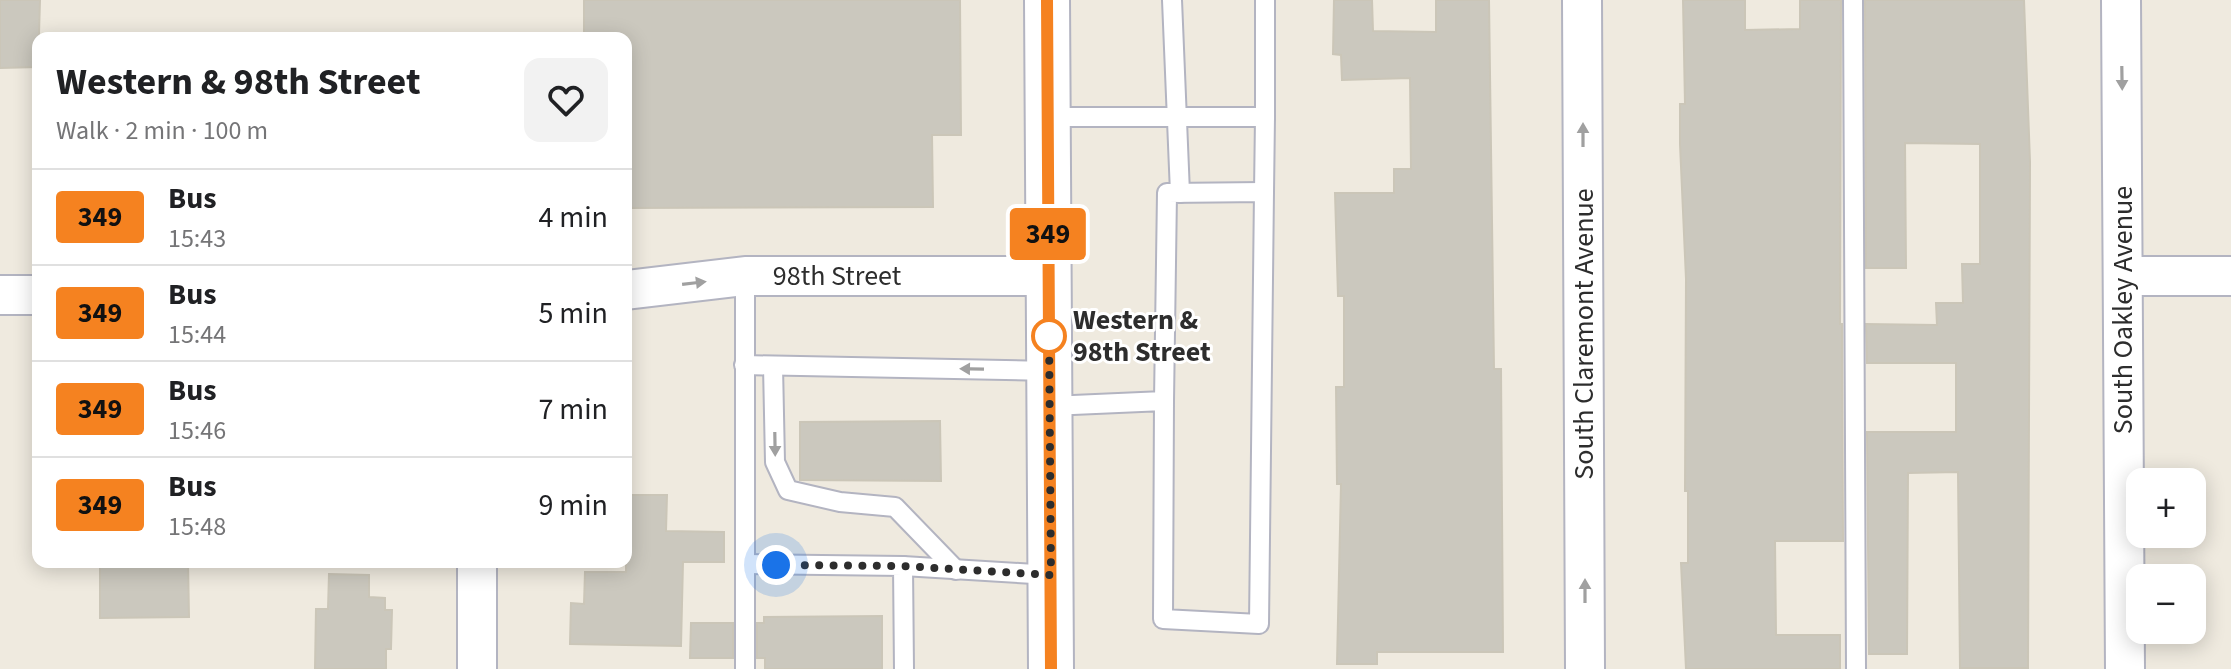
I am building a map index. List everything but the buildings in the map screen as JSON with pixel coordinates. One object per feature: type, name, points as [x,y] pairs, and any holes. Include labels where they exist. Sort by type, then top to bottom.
[{"type":"main road","points":[[1047,0],[1051,669]]},
{"type":"street","name":"South Claremont Avenue","points":[[1582,0],[1585,669]]},
{"type":"street","name":"South Oakley Avenue","points":[[2121,0],[2125,669]]},
{"type":"street","name":"98th Street","points":[[632,289],[745,276],[1049,276]]},
{"type":"street","points":[[2124,276],[2231,276]]},
{"type":"street","points":[[0,295],[32,295]]},
{"type":"street","points":[[477,568],[477,669]]},
{"type":"lane","points":[[1172,0],[1180,193]]},
{"type":"lane","points":[[1264,192],[1167,193],[1163,619],[1259,624],[1265,117],[1265,0]]},
{"type":"lane","points":[[1853,0],[1856,669]]},
{"type":"lane","points":[[1048,117],[1265,117]]},
{"type":"lane","points":[[745,276],[745,669]]},
{"type":"lane","points":[[744,365],[1050,388],[1164,401]]},
{"type":"lane","points":[[773,366],[775,462],[788,490],[840,502],[895,507],[956,570]]},
{"type":"lane","points":[[745,564],[903,566],[1051,575]]},
{"type":"lane","points":[[903,566],[904,669]]},
{"type":"bus line","name":"349","points":[[1047,0],[1051,669]]},
{"type":"place","name":"Western & 98th Street","points":[[1049,336]]},
{"type":"route","points":[[776,565],[903,566],[1051,575],[1049,328],[1049,336]]}]
